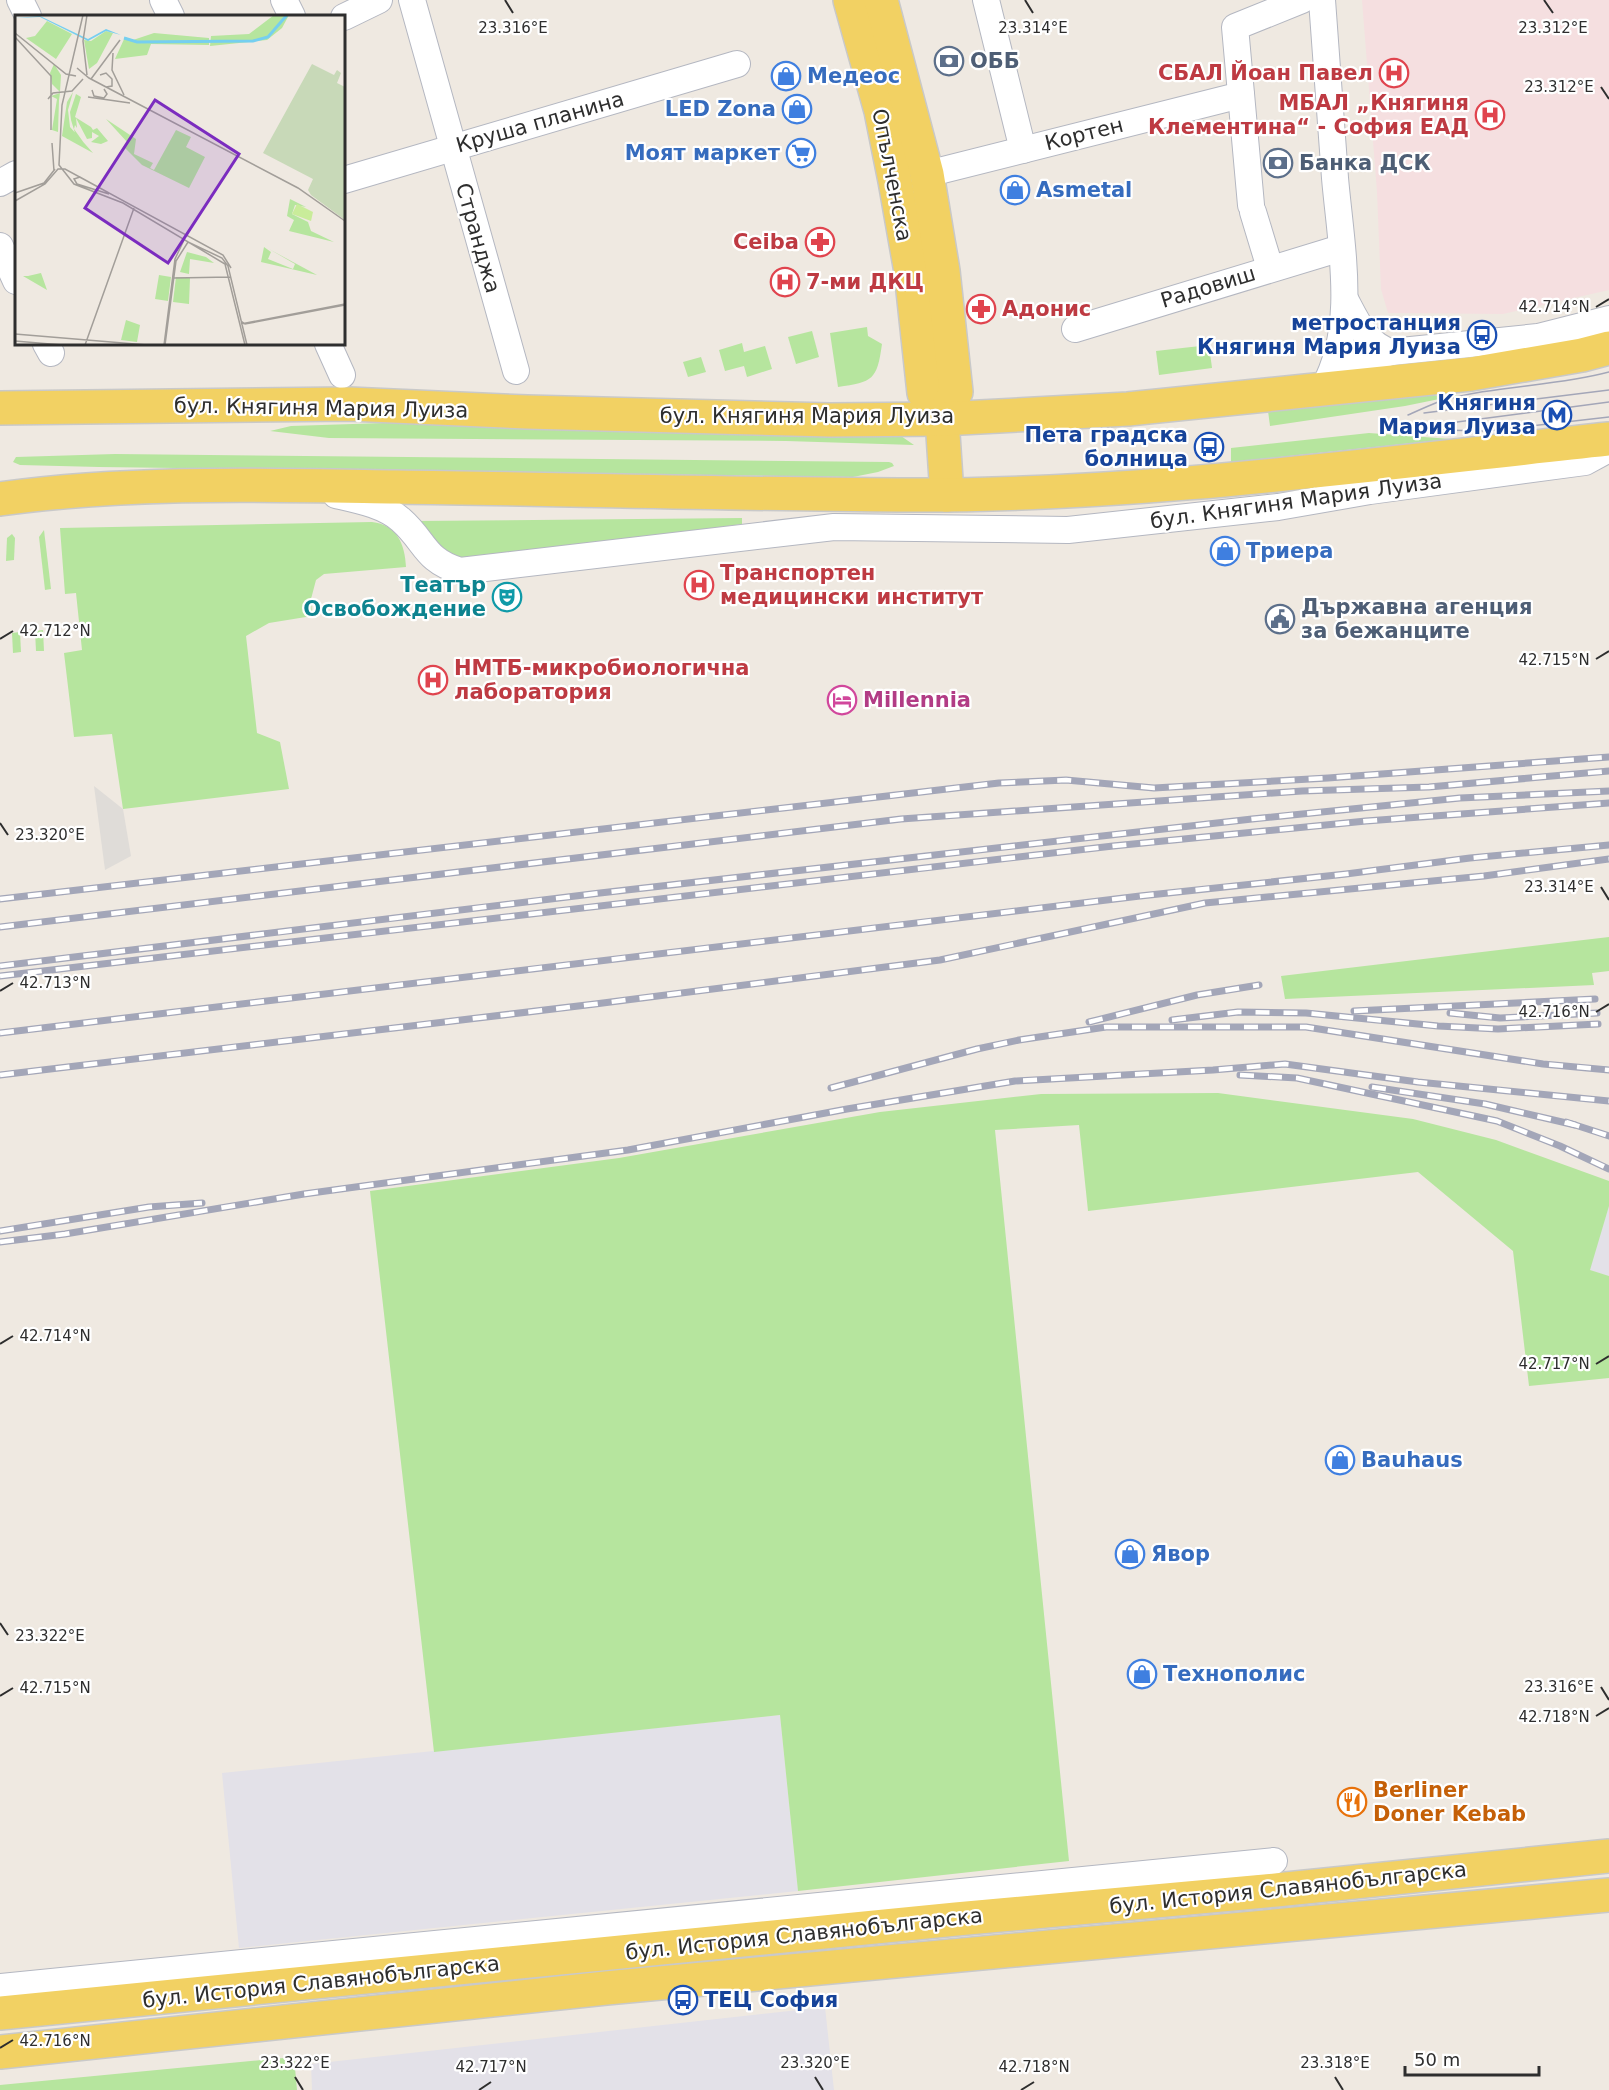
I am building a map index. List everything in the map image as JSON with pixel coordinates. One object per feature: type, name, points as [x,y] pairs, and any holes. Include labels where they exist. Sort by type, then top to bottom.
[{"type":"main road","name":"Опълченска","points":[[850,0],[881,111],[895,182],[911,272],[924,393],[942,419],[956,392],[944,270],[927,174],[881,0]]},
{"type":"main road","name":"бул. Княгиня Мария Луиза","points":[[0,408],[349,404],[830,420],[942,419],[1128,409],[1323,390],[1472,374],[1582,355],[1609,348]]},
{"type":"main road","points":[[942,419],[947,495]]},
{"type":"main road","name":"бул. Княгиня Мария Луиза","points":[[0,499],[113,488],[289,485],[947,495],[1113,490],[1609,439]]},
{"type":"main road","name":"бул. История Славянобългарска","points":[[0,2013],[1609,1856]]},
{"type":"main road","name":"бул. История Славянобългарска","points":[[0,2052],[606,1988],[1609,1894]]},
{"type":"street","points":[[20,0],[28,15]]},
{"type":"street","points":[[163,0],[170,15]]},
{"type":"street","points":[[284,0],[292,15]]},
{"type":"street","points":[[345,17],[379,0]]},
{"type":"street","name":"Странджа","points":[[412,0],[516,371]]},
{"type":"street","points":[[986,0],[1023,150]]},
{"type":"street","points":[[1270,268],[1252,208],[1235,27],[1302,0]]},
{"type":"street","points":[[1322,0],[1346,301],[1339,351],[1333,372],[1323,390]]},
{"type":"street","name":"Круша планина","points":[[345,180],[737,64]]},
{"type":"street","name":"Кортен","points":[[927,174],[1241,94]]},
{"type":"street","points":[[0,183],[15,175]]},
{"type":"street","points":[[0,246],[15,279]]},
{"type":"street","name":"Радовиш","points":[[1075,329],[1341,248]]},
{"type":"street","points":[[1346,301],[1360,328],[1369,339],[1380,349],[1391,352]]},
{"type":"street","points":[[1323,390],[1358,364],[1391,352],[1538,338],[1609,319]]},
{"type":"street","points":[[328,345],[342,375]]},
{"type":"street","name":"бул. Княгиня Мария Луиза","points":[[289,485],[372,504],[392,514],[408,527],[428,553],[444,566],[460,571],[834,527],[1068,530],[1278,507],[1370,491],[1585,462],[1609,449]]},
{"type":"street","name":"бул. История Славянобългарска","points":[[0,1987],[1274,1862]]},
{"type":"shaded area","name":"МБАЛ „Княгиня Клементина“ - София ЕАД","points":[[1362,0],[1609,0],[1609,290],[1503,314],[1388,313],[1381,289],[1377,192]]},
{"type":"shaded area","points":[[94,786],[123,809],[131,856],[105,870]]},
{"type":"shaded area","points":[[1609,1206],[1609,1276],[1589,1270]]},
{"type":"shaded area","points":[[780,1715],[798,1891],[239,1948],[222,1773]]},
{"type":"shaded area","name":"ТЕЦ София","points":[[825,2007],[834,2090],[312,2090],[311,2064]]},
{"type":"green space","points":[[867,327],[868,336],[882,344],[875,372],[866,381],[838,387],[830,333]]},
{"type":"green space","points":[[812,331],[819,357],[796,364],[788,337]]},
{"type":"green space","points":[[742,343],[744,352],[765,346],[772,369],[747,377],[744,366],[725,371],[719,350]]},
{"type":"green space","points":[[1209,345],[1212,368],[1159,375],[1156,351]]},
{"type":"green space","points":[[701,357],[706,372],[688,377],[683,362]]},
{"type":"green space","points":[[1459,395],[1405,406],[1270,426],[1268,411],[1411,396]]},
{"type":"green space","points":[[415,422],[893,434],[901,436],[914,445],[786,441],[329,438],[270,431],[291,426]]},
{"type":"green space","points":[[1369,433],[1451,439],[1231,462],[1231,448]]},
{"type":"green space","points":[[115,454],[889,462],[894,466],[853,477],[99,467],[20,465],[13,462],[16,457]]},
{"type":"green space","points":[[742,518],[742,524],[467,564],[450,561],[416,521]]},
{"type":"green space","points":[[372,522],[388,527],[398,537],[404,551],[406,567],[324,574],[316,580],[311,599],[312,616],[269,623],[246,636],[257,733],[280,742],[289,789],[123,809],[112,734],[74,737],[64,653],[82,650],[76,593],[65,594],[60,528]]},
{"type":"green space","points":[[44,530],[51,589],[45,590],[39,537]]},
{"type":"green space","points":[[12,534],[15,538],[14,560],[6,561],[7,538]]},
{"type":"green space","points":[[43,630],[44,651],[36,651],[35,631]]},
{"type":"green space","points":[[20,632],[21,652],[13,653],[12,633]]},
{"type":"green space","points":[[1609,937],[1609,971],[1592,973],[1594,985],[1285,999],[1281,976]]},
{"type":"green space","points":[[1218,1093],[1413,1119],[1496,1140],[1609,1181],[1609,1206],[1590,1270],[1609,1276],[1609,1378],[1529,1386],[1513,1251],[1418,1172],[1088,1211],[1079,1125],[995,1130],[1069,1861],[798,1891],[780,1715],[434,1752],[370,1191],[619,1158],[880,1112],[1041,1094]]},
{"type":"green space","points":[[294,2057],[297,2090],[0,2090],[0,2085]]},
{"type":"tram line","points":[[1408,415],[1459,396],[1566,381],[1609,372]]},
{"type":"tram line","points":[[1424,413],[1609,390]]},
{"type":"tram line","points":[[1411,428],[1609,402]]},
{"type":"tram line","points":[[1438,430],[1488,431],[1609,417]]},
{"type":"railway","points":[[0,899],[999,783],[1066,780],[1154,788],[1328,778],[1609,757]]},
{"type":"railway","points":[[0,927],[901,819],[1302,791],[1429,787],[1609,771]]},
{"type":"railway","points":[[0,966],[600,893],[1252,819],[1460,798],[1609,791]]},
{"type":"railway","points":[[0,976],[1113,846],[1366,821],[1609,803]]},
{"type":"railway","points":[[0,1033],[1140,896],[1470,858],[1609,845]]},
{"type":"railway","points":[[0,1075],[940,960],[1205,903],[1484,876],[1609,859]]},
{"type":"railway","points":[[1089,1022],[1197,995],[1259,985]]},
{"type":"railway","points":[[1354,1011],[1595,999]]},
{"type":"railway","points":[[1172,1020],[1238,1012],[1306,1013],[1438,1026],[1498,1029],[1598,1024]]},
{"type":"railway","points":[[1450,1013],[1500,1018],[1597,1013]]},
{"type":"railway","points":[[831,1088],[977,1049],[1019,1040],[1106,1027],[1306,1027],[1543,1064],[1609,1070]]},
{"type":"railway","points":[[0,1242],[65,1234],[304,1194],[628,1150],[847,1109],[1015,1081],[1285,1064],[1418,1082],[1609,1101]]},
{"type":"railway","points":[[1240,1075],[1297,1078],[1497,1121],[1560,1146],[1609,1169]]},
{"type":"railway","points":[[1372,1087],[1485,1104],[1575,1125]]},
{"type":"railway","points":[[1566,1122],[1609,1136]]},
{"type":"railway","points":[[0,1231],[149,1207],[202,1203]]},
{"type":"place","name":"ОББ","points":[[949,61]]},
{"type":"place","name":"СБАЛ Йоан Павел","points":[[1394,73]]},
{"type":"place","name":"Медеос","points":[[786,76]]},
{"type":"place","name":"LED Zona","points":[[797,109]]},
{"type":"place","name":"МБАЛ „Княгиня Клементина“ - София ЕАД","points":[[1490,115]]},
{"type":"place","name":"Моят маркет","points":[[801,153]]},
{"type":"place","name":"Банка ДСК","points":[[1278,163]]},
{"type":"place","name":"Asmetal","points":[[1015,190]]},
{"type":"place","name":"Ceiba","points":[[820,242]]},
{"type":"place","name":"7-ми ДКЦ","points":[[785,282]]},
{"type":"place","name":"Адонис","points":[[981,309]]},
{"type":"place","name":"метростанция Княгиня Мария Луиза","points":[[1482,335]]},
{"type":"place","name":"Княгиня Мария Луиза","points":[[1557,415]]},
{"type":"place","name":"Пета градска болница","points":[[1209,447]]},
{"type":"place","name":"Триера","points":[[1225,551]]},
{"type":"place","name":"Транспортен медицински институт","points":[[699,585]]},
{"type":"place","name":"Театър Освобождение","points":[[507,597]]},
{"type":"place","name":"Държавна агенция за бежанците","points":[[1280,619]]},
{"type":"place","name":"НМТБ-микробиологична лаборатория","points":[[433,680]]},
{"type":"place","name":"Millennia","points":[[842,700]]},
{"type":"place","name":"Bauhaus","points":[[1340,1460]]},
{"type":"place","name":"Явор","points":[[1130,1554]]},
{"type":"place","name":"Технополис","points":[[1142,1674]]},
{"type":"place","name":"Berliner Doner Kebab","points":[[1352,1802]]},
{"type":"place","name":"ТЕЦ София","points":[[683,2000]]}]
